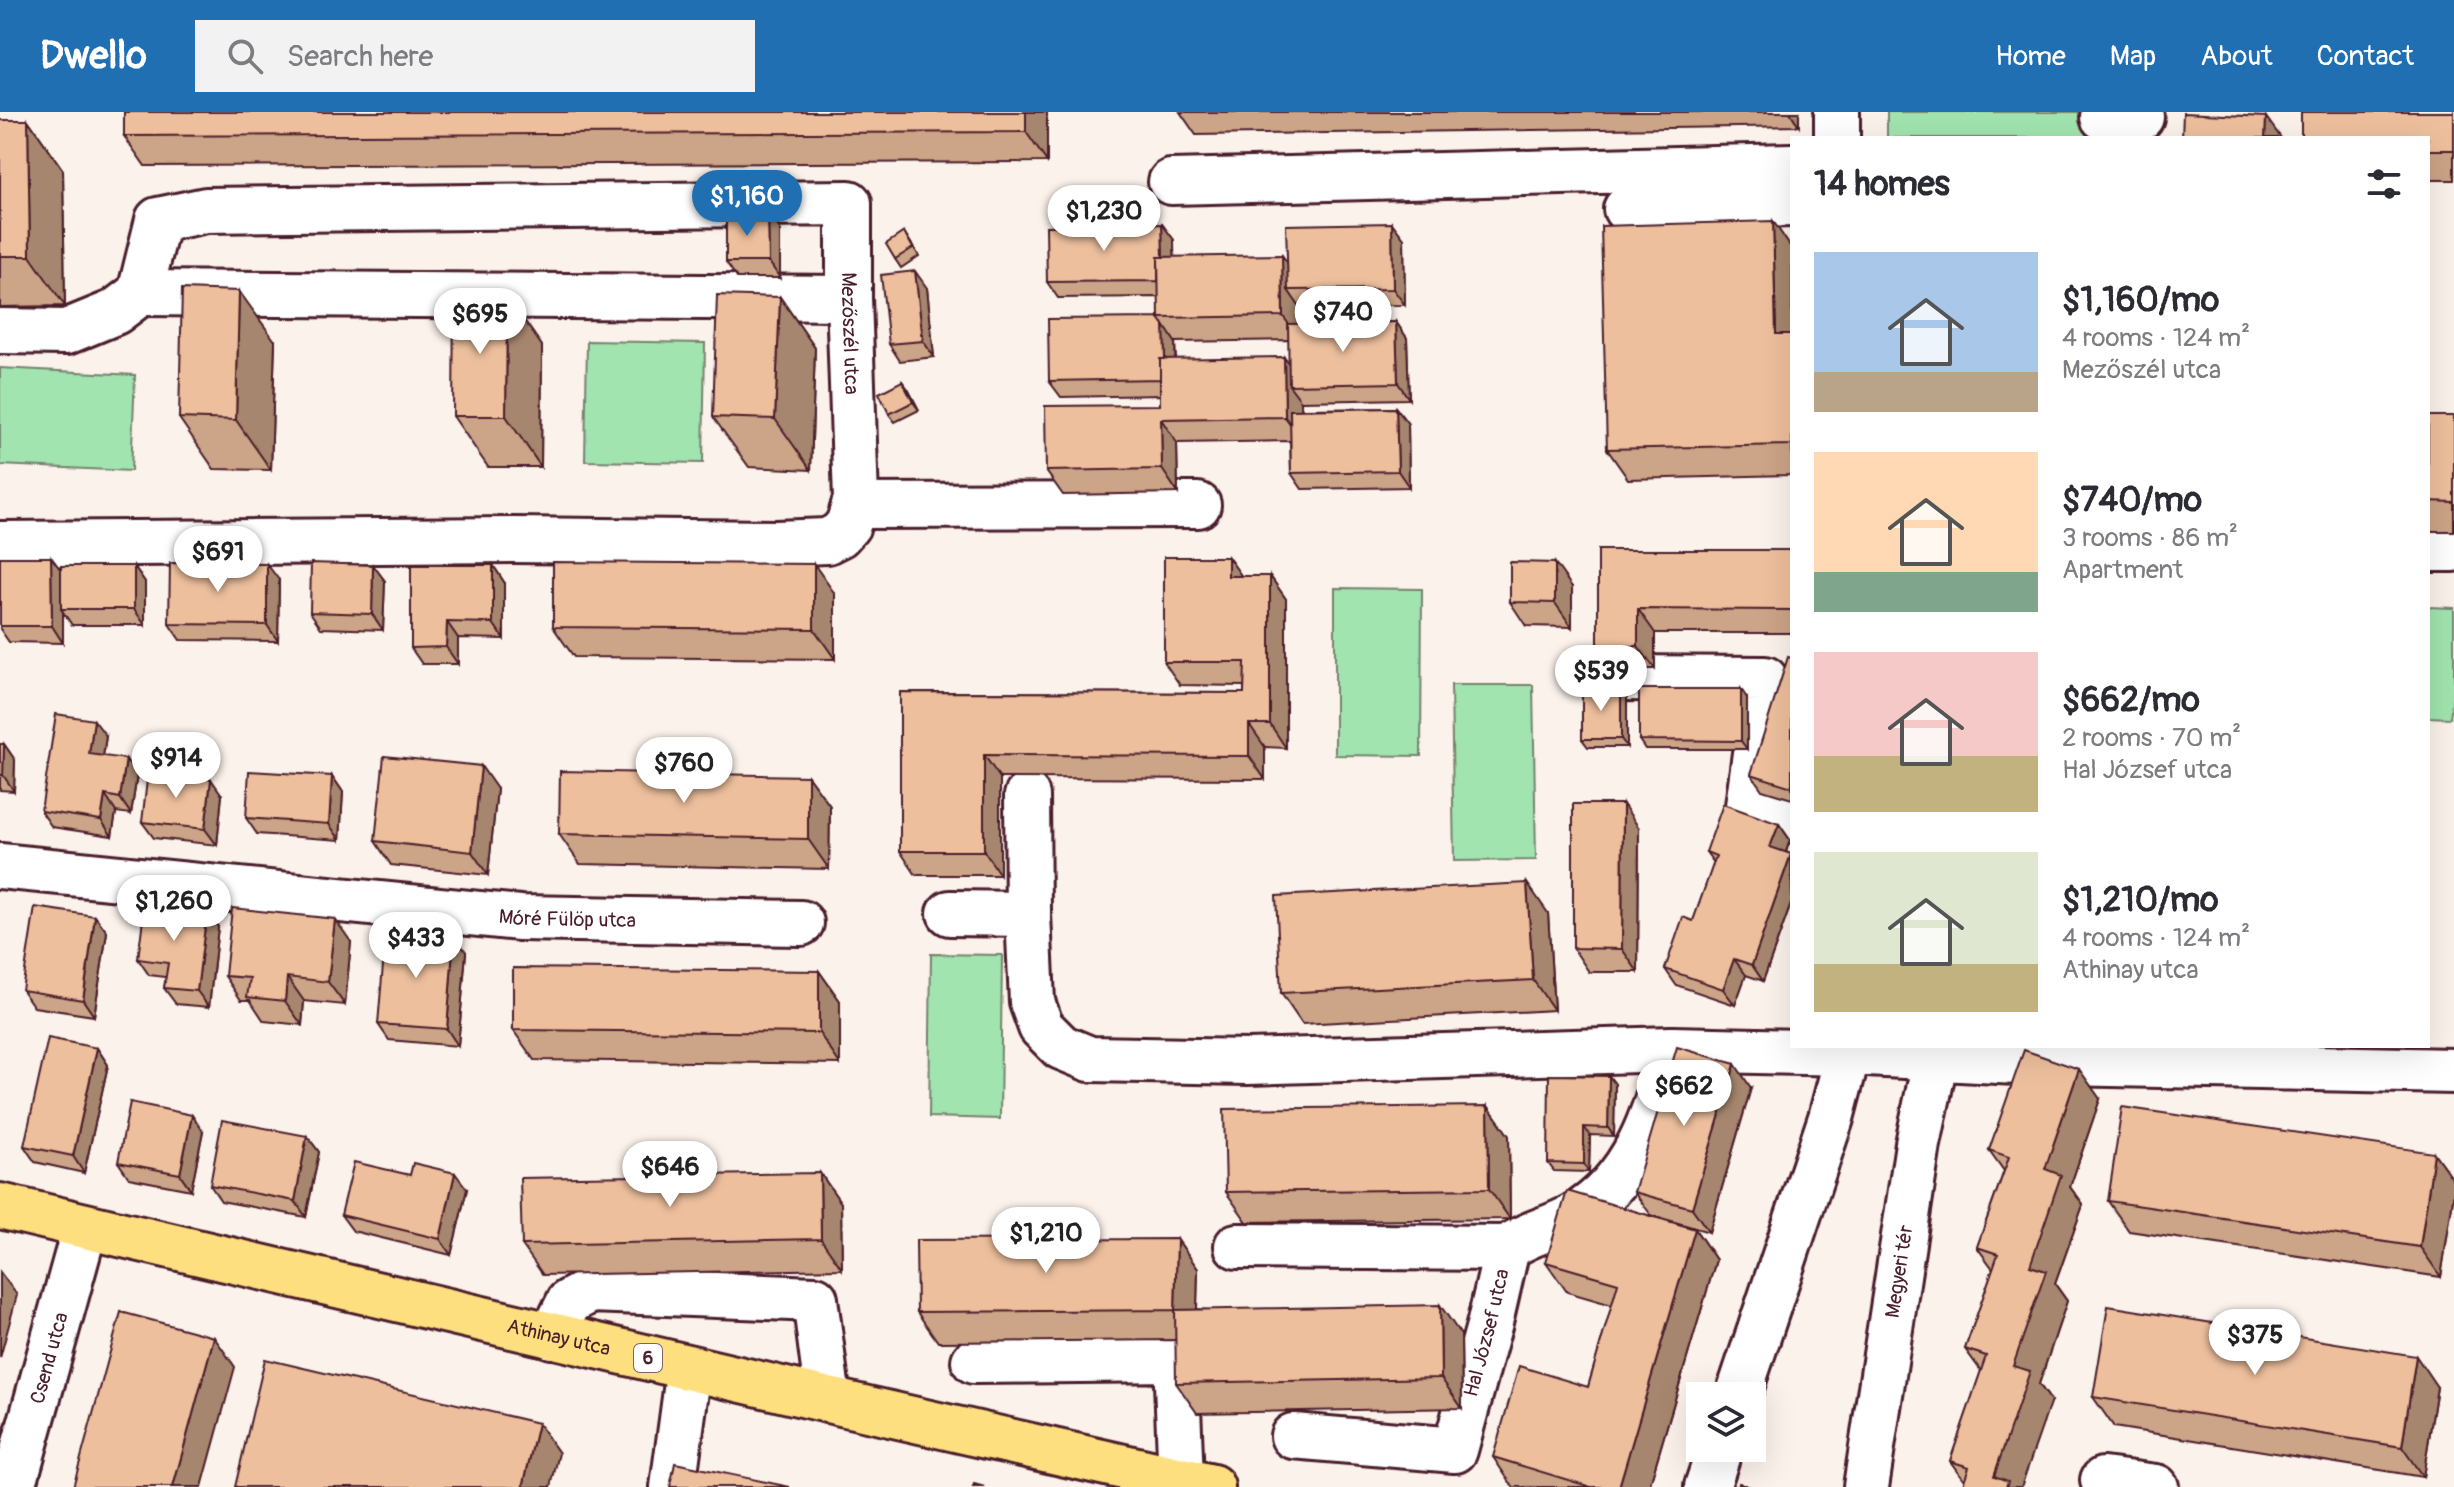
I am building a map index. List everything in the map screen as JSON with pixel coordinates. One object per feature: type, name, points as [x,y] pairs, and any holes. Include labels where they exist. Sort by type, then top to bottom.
[{"type":"main road","name":"Athinay utca","points":[[0,1206],[1196,1484]]},
{"type":"street","points":[[1837,112],[1837,136]]},
{"type":"street","points":[[1171,182],[1790,166]]},
{"type":"street","name":"Mezőszél utca","points":[[140,293],[158,220],[206,210],[849,203],[854,506]]},
{"type":"street","points":[[1626,209],[1790,204]]},
{"type":"street","points":[[0,331],[66,332],[115,312],[140,293],[849,298]]},
{"type":"street","points":[[0,544],[514,540],[776,543],[827,541],[839,535],[848,525],[854,506],[1198,505]]},
{"type":"street","points":[[2430,549],[2454,549]]},
{"type":"street","points":[[1618,678],[1765,679],[1748,806],[1790,820]]},
{"type":"street","points":[[1027,796],[1032,1002],[1041,1027],[1061,1047],[1090,1059],[1207,1063],[1672,1049],[1849,1050],[2157,1055],[2454,1071]]},
{"type":"street","name":"Móré Fülöp utca","points":[[0,866],[520,918],[801,923]]},
{"type":"street","points":[[950,913],[1028,914]]},
{"type":"street","name":"Hal József utca","points":[[1293,1436],[1455,1450],[1507,1248],[1516,1241],[1554,1227],[1597,1202],[1630,1163],[1659,1101],[1672,1049]]},
{"type":"street","points":[[1743,1382],[1831,1118],[1849,1050]]},
{"type":"street","name":"Megyeri tér","points":[[1866,1487],[1918,1144],[1937,1052]]},
{"type":"street","name":"Csend utca","points":[[13,1487],[85,1227]]},
{"type":"street","points":[[1237,1246],[1507,1248]]},
{"type":"street","points":[[552,1336],[569,1302],[591,1290],[815,1299],[828,1400]]},
{"type":"street","points":[[974,1361],[1176,1359],[1196,1484]]},
{"type":"street","points":[[673,1487],[689,1368]]},
{"type":"street","points":[[1707,1487],[1715,1462]]},
{"type":"street","points":[[2103,1480],[2156,1487]]},
{"type":"green space","points":[[1887,112],[2142,112],[2140,136],[1887,136]]},
{"type":"green space","points":[[587,341],[705,343],[703,463],[585,461]]},
{"type":"green space","points":[[0,368],[135,375],[131,471],[0,465]]},
{"type":"green space","points":[[1335,588],[1422,589],[1421,756],[1335,755]]},
{"type":"green space","points":[[2430,607],[2454,608],[2454,687],[2450,718],[2430,717]]},
{"type":"green space","points":[[1451,685],[1533,685],[1536,860],[1454,861]]},
{"type":"green space","points":[[931,954],[1002,955],[1000,1119],[929,1117]]},
{"type":"building","points":[[124,112],[1026,112],[1026,132],[124,136]]},
{"type":"building","points":[[2301,112],[2454,112],[2454,150],[2430,150],[2430,136],[2301,136]]},
{"type":"building","points":[[2183,113],[2266,117],[2265,136],[2182,136]]},
{"type":"building","points":[[0,120],[28,120],[30,256],[0,256]]},
{"type":"building","points":[[726,213],[768,213],[769,262],[726,262]]},
{"type":"building","points":[[1773,221],[1776,334],[1790,334],[1790,445],[1607,449],[1601,226]]},
{"type":"building","points":[[1392,223],[1393,289],[1288,290],[1286,225]]},
{"type":"building","points":[[1162,224],[1163,257],[1158,257],[1158,281],[1047,282],[1046,226]]},
{"type":"building","points":[[904,232],[913,248],[895,259],[886,244]]},
{"type":"building","points":[[1282,255],[1283,316],[1159,318],[1158,257]]},
{"type":"building","points":[[915,271],[923,341],[889,344],[881,275]]},
{"type":"building","points":[[182,289],[239,291],[236,420],[179,418]]},
{"type":"building","points":[[454,295],[507,296],[506,416],[453,416]]},
{"type":"building","points":[[717,295],[780,297],[775,419],[713,417]]},
{"type":"building","points":[[1159,318],[1164,325],[1165,359],[1160,359],[1160,379],[1049,381],[1048,319]]},
{"type":"building","points":[[1396,322],[1398,383],[1289,385],[1288,324]]},
{"type":"building","points":[[1284,357],[1285,417],[1161,419],[1162,469],[1046,471],[1045,406],[1160,405],[1160,359]]},
{"type":"building","points":[[902,381],[913,402],[889,414],[879,393]]},
{"type":"building","points":[[1396,408],[1398,471],[1291,473],[1290,410]]},
{"type":"building","points":[[2430,416],[2454,416],[2454,502],[2430,501]]},
{"type":"building","points":[[1598,550],[1790,550],[1790,610],[1638,609],[1638,646],[1598,646]]},
{"type":"building","points":[[0,557],[51,557],[52,626],[0,626]]},
{"type":"building","points":[[1164,557],[1228,557],[1228,576],[1270,576],[1270,724],[1249,724],[1249,756],[984,755],[984,851],[900,851],[900,692],[1244,693],[1245,662],[1164,662]]},
{"type":"building","points":[[553,562],[814,564],[814,629],[553,627]]},
{"type":"building","points":[[1510,562],[1555,563],[1555,603],[1510,602]]},
{"type":"building","points":[[170,563],[267,564],[267,625],[169,624]]},
{"type":"building","points":[[311,563],[373,565],[372,614],[310,612]]},
{"type":"building","points":[[411,565],[493,565],[493,623],[447,622],[446,647],[411,648]]},
{"type":"building","points":[[61,566],[134,566],[134,609],[61,609]]},
{"type":"building","points":[[1788,657],[1790,658],[1790,786],[1751,774]]},
{"type":"building","points":[[1582,686],[1621,687],[1621,739],[1582,739]]},
{"type":"building","points":[[1639,689],[1741,689],[1741,741],[1639,740]]},
{"type":"building","points":[[56,714],[94,720],[89,754],[126,759],[120,798],[105,795],[101,820],[41,811]]},
{"type":"building","points":[[0,744],[4,744],[3,775],[0,775]]},
{"type":"building","points":[[384,756],[481,766],[472,852],[375,841]]},
{"type":"building","points":[[249,771],[332,776],[329,824],[246,818]]},
{"type":"building","points":[[560,771],[808,776],[808,839],[559,834]]},
{"type":"building","points":[[148,772],[211,779],[205,829],[142,822]]},
{"type":"building","points":[[1573,804],[1623,804],[1622,949],[1573,948]]},
{"type":"building","points":[[1723,804],[1779,824],[1770,847],[1790,854],[1752,965],[1734,959],[1723,989],[1665,969],[1683,917],[1693,921],[1716,856],[1706,852]]},
{"type":"building","points":[[1527,883],[1533,980],[1281,993],[1276,896]]},
{"type":"building","points":[[145,903],[207,910],[197,991],[164,988],[168,963],[138,959]]},
{"type":"building","points":[[35,907],[95,916],[83,1000],[22,990]]},
{"type":"building","points":[[232,908],[335,919],[328,982],[287,977],[285,1001],[247,997],[250,978],[225,976]]},
{"type":"building","points":[[386,930],[454,935],[447,1029],[378,1024]]},
{"type":"building","points":[[513,968],[819,971],[819,1033],[513,1030]]},
{"type":"building","points":[[48,1038],[97,1048],[73,1156],[24,1146]]},
{"type":"building","points":[[1677,1047],[1735,1064],[1692,1208],[1634,1192]]},
{"type":"building","points":[[2024,1050],[2079,1069],[2045,1169],[2061,1175],[2030,1266],[2046,1271],[2013,1366],[2030,1371],[1994,1476],[2008,1481],[2006,1487],[1962,1487],[1969,1467],[1950,1461],[1986,1356],[1965,1349],[1998,1254],[1977,1247],[2009,1157],[1989,1150]]},
{"type":"building","points":[[1549,1075],[1609,1076],[1608,1128],[1584,1127],[1584,1164],[1548,1163]]},
{"type":"building","points":[[130,1102],[192,1115],[180,1174],[118,1162]]},
{"type":"building","points":[[1488,1106],[1489,1189],[1226,1192],[1224,1109]]},
{"type":"building","points":[[2122,1107],[2434,1153],[2420,1247],[2108,1201]]},
{"type":"building","points":[[222,1120],[307,1136],[295,1201],[210,1185]]},
{"type":"building","points":[[354,1162],[410,1175],[413,1163],[455,1173],[440,1239],[341,1215]]},
{"type":"building","points":[[820,1173],[821,1239],[522,1245],[520,1178]]},
{"type":"building","points":[[1567,1191],[1695,1229],[1619,1487],[1591,1487],[1493,1457],[1519,1366],[1588,1387],[1618,1283],[1546,1262]]},
{"type":"building","points":[[1177,1239],[1175,1310],[917,1312],[916,1240]]},
{"type":"building","points":[[1440,1305],[1441,1378],[1176,1383],[1175,1310]]},
{"type":"building","points":[[2108,1306],[2416,1356],[2402,1447],[2093,1397]]},
{"type":"building","points":[[121,1312],[214,1337],[173,1487],[73,1487]]},
{"type":"building","points":[[265,1359],[538,1423],[523,1487],[235,1487]]},
{"type":"building","points":[[675,1463],[790,1487],[670,1487]]}]
